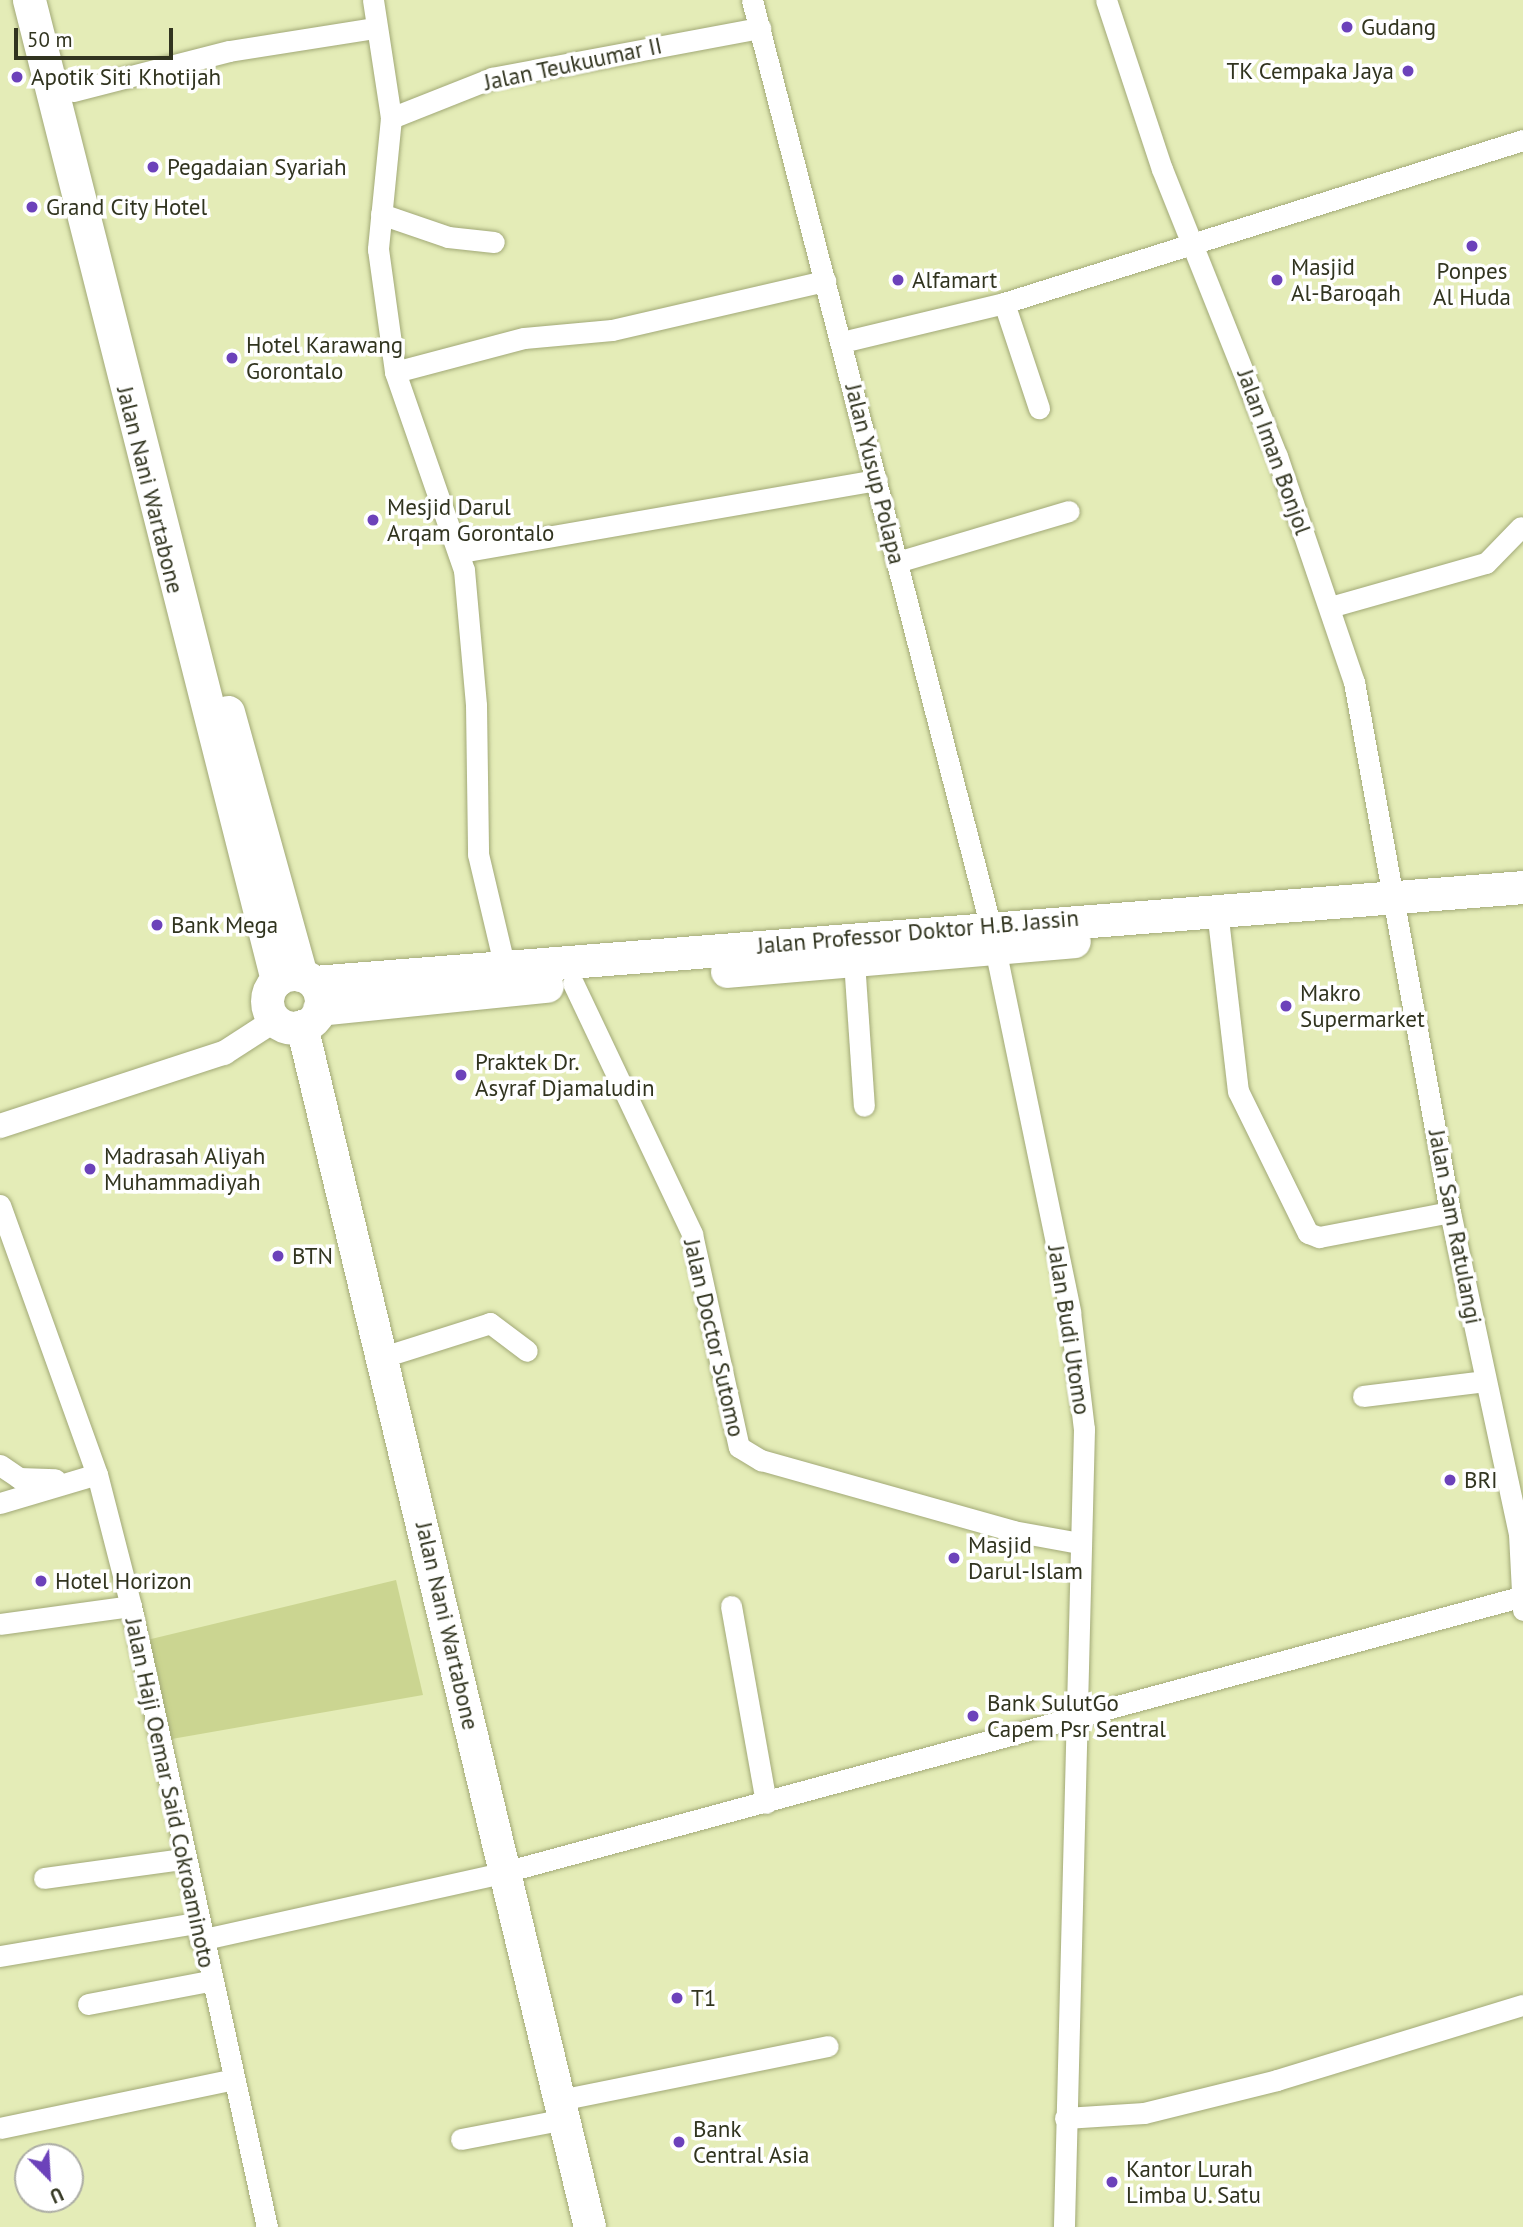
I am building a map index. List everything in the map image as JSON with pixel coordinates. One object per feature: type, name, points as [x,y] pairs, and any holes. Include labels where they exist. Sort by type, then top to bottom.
[{"type":"highway","name":"Jalan Nani Wartabone","points":[[29,0],[62,74]]},
{"type":"highway","name":"Jalan Nani Wartabone","points":[[51,0],[62,74],[181,568],[298,999]]},
{"type":"highway","name":"Jalan Professor Doktor H.B. Jassin","points":[[1397,908],[1523,887]]},
{"type":"highway","name":"Jalan Professor Doktor H.B. Jassin","points":[[298,999],[573,983],[699,961],[993,936],[1397,908],[1523,906]]},
{"type":"highway","name":"Jalan Professor Doktor H.B. Jassin","points":[[298,999],[505,968],[699,961],[854,961],[993,936]]},
{"type":"main road","name":"Jalan Nani Wartabone","points":[[298,999],[501,1874],[563,2109],[590,2227]]},
{"type":"street","points":[[373,0],[375,28],[391,118],[378,249],[395,372],[460,552],[476,705],[478,854],[505,968]]},
{"type":"street","name":"Jalan Yusup Polapa","points":[[752,0],[993,936]]},
{"type":"street","name":"Jalan Iman Bonjol","points":[[1106,0],[1191,245],[1256,398],[1330,607],[1354,682],[1397,908]]},
{"type":"street","points":[[62,74],[375,28]]},
{"type":"street","name":"Jalan Teukuumar II","points":[[391,118],[492,78],[760,28]]},
{"type":"street","points":[[842,342],[1004,303],[1523,140]]},
{"type":"street","points":[[381,214],[448,237],[494,242]]},
{"type":"street","points":[[395,372],[524,338],[612,330],[825,281]]},
{"type":"street","points":[[1004,303],[1039,408]]},
{"type":"street","points":[[460,552],[877,480]]},
{"type":"street","points":[[897,562],[1069,512]]},
{"type":"street","points":[[1330,607],[1486,563],[1521,527]]},
{"type":"street","name":"Jalan Sam Ratulangi","points":[[1397,908],[1450,1212],[1521,1538],[1522,1601]]},
{"type":"street","points":[[1218,920],[1241,1101],[1308,1233],[1319,1237],[1450,1212]]},
{"type":"street","name":"Jalan Budi Utomo","points":[[993,936],[1070,1312],[1084,1429],[1064,2227]]},
{"type":"street","points":[[854,961],[864,1106]]},
{"type":"street","name":"Jalan Doctor Sutomo","points":[[573,983],[692,1234],[739,1447],[761,1460],[1013,1531],[1080,1543]]},
{"type":"street","points":[[0,1126],[224,1053],[298,999]]},
{"type":"street","name":"Jalan Haji Oemar Said Cokroaminoto","points":[[0,1205],[131,1606],[230,2080],[267,2227]]},
{"type":"street","points":[[383,1357],[490,1323],[527,1351]]},
{"type":"street","points":[[1363,1396],[1485,1381]]},
{"type":"street","points":[[0,1465],[19,1478],[87,1477]]},
{"type":"street","points":[[0,1503],[87,1477]]},
{"type":"street","points":[[0,1956],[198,1932],[501,1874],[1076,1718],[1522,1601]]},
{"type":"street","points":[[0,1624],[131,1606]]},
{"type":"street","points":[[731,1606],[766,1803]]},
{"type":"street","points":[[44,1878],[182,1859]]},
{"type":"street","points":[[88,2004],[209,1982]]},
{"type":"street","points":[[1065,2118],[1144,2113],[1277,2080],[1523,2005]]},
{"type":"street","points":[[461,2139],[563,2109],[828,2046]]},
{"type":"street","points":[[0,2128],[230,2080]]},
{"type":"green space","points":[[396,1580],[423,1695],[166,1740],[147,1640]]},
{"type":"place","name":"Gudang","points":[[1347,27]]},
{"type":"place","name":"TK Cempaka Jaya","points":[[1408,71]]},
{"type":"place","name":"Apotik Siti Khotijah","points":[[17,77]]},
{"type":"place","name":"Pegadaian Syariah","points":[[153,167]]},
{"type":"place","name":"Grand City Hotel","points":[[32,207]]},
{"type":"place","name":"Ponpes Al Huda","points":[[1472,246]]},
{"type":"place","name":"Alfamart","points":[[898,280]]},
{"type":"place","name":"Masjid Al-Baroqah","points":[[1277,280]]},
{"type":"place","name":"Hotel Karawang Gorontalo","points":[[232,358]]},
{"type":"place","name":"Mesjid Darul Arqam Gorontalo","points":[[373,520]]},
{"type":"place","name":"Bank Mega","points":[[157,925]]},
{"type":"place","name":"Makro Supermarket","points":[[1286,1006]]},
{"type":"place","name":"Praktek Dr. Asyraf Djamaludin","points":[[461,1075]]},
{"type":"place","name":"Madrasah Aliyah Muhammadiyah","points":[[90,1169]]},
{"type":"place","name":"BTN","points":[[278,1256]]},
{"type":"place","name":"BRI","points":[[1450,1480]]},
{"type":"place","name":"Masjid Darul-Islam","points":[[954,1558]]},
{"type":"place","name":"Hotel Horizon","points":[[41,1581]]},
{"type":"place","name":"Bank SulutGo Capem Psr Sentral","points":[[973,1716]]},
{"type":"place","name":"T1","points":[[677,1998]]},
{"type":"place","name":"Bank Central Asia","points":[[679,2142]]},
{"type":"place","name":"Kantor Lurah Limba U. Satu","points":[[1112,2182]]}]
